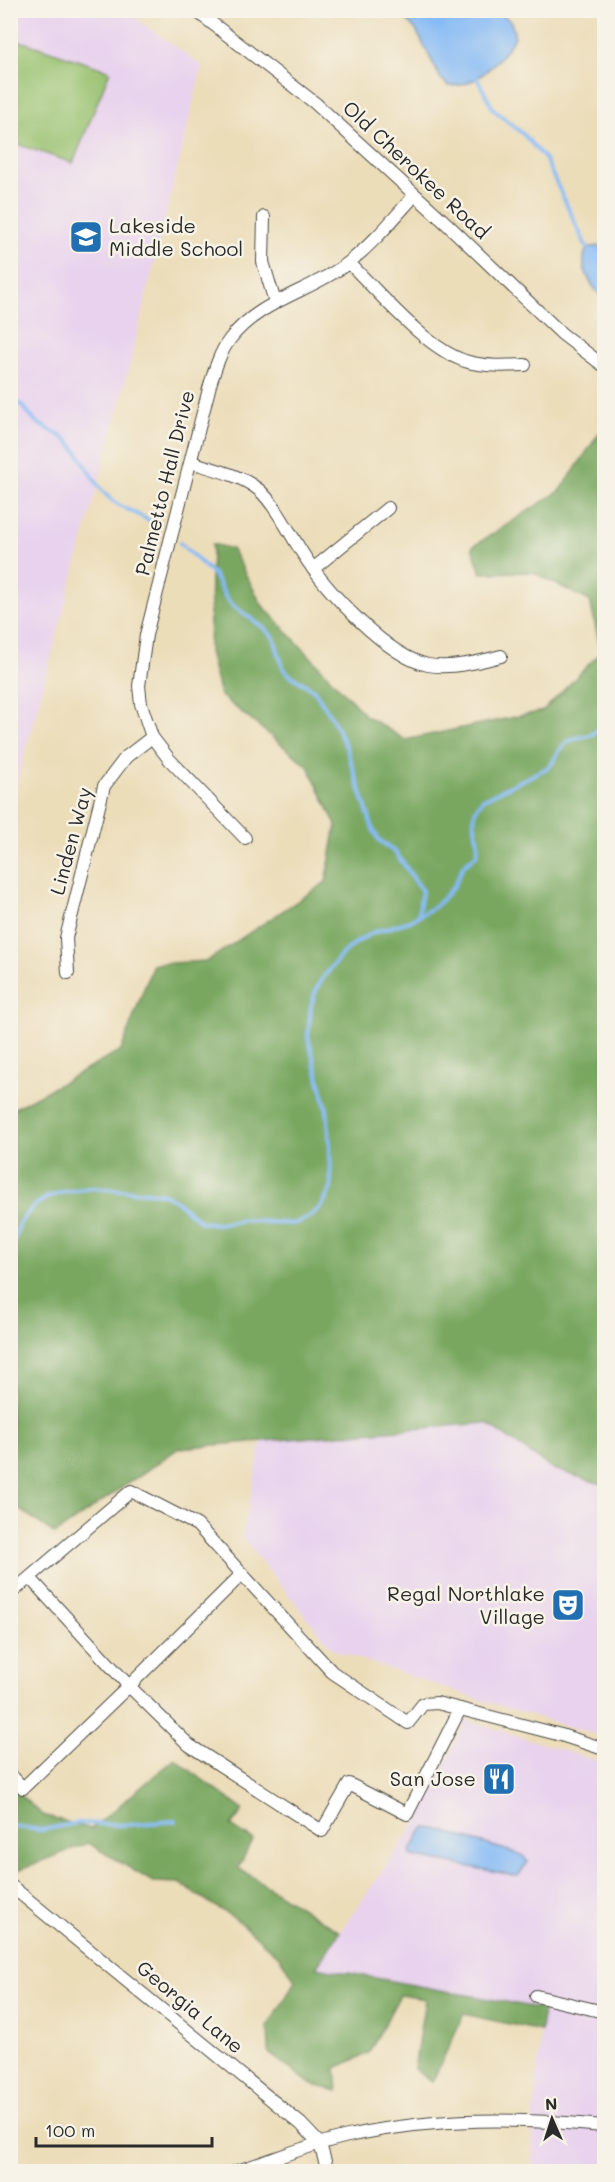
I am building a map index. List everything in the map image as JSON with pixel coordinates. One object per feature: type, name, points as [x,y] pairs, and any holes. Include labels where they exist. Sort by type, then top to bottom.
[{"type":"street","name":"Old Cherokee Road","points":[[195,10],[315,103],[562,334],[604,366]]},
{"type":"street","name":"Palmetto Hall Drive","points":[[245,838],[169,759],[152,737],[141,704],[140,668],[146,635],[191,462],[217,364],[228,340],[248,319],[349,263],[415,195]]},
{"type":"street","points":[[264,217],[263,262],[275,302]]},
{"type":"street","points":[[349,263],[403,316],[446,352],[485,365],[525,365]]},
{"type":"street","points":[[191,462],[234,477],[259,490],[313,569],[333,594],[387,644],[418,662],[445,666],[501,656]]},
{"type":"street","points":[[313,569],[388,508]]},
{"type":"street","name":"Linden Way","points":[[68,973],[66,938],[104,786],[126,757],[152,737]]},
{"type":"street","points":[[10,1594],[130,1491],[197,1525],[332,1672],[408,1723],[423,1704],[437,1703],[561,1735],[604,1749]]},
{"type":"street","points":[[10,1774],[23,1788],[242,1574]]},
{"type":"street","points":[[30,1578],[129,1686],[189,1745],[322,1831],[349,1784],[407,1814],[460,1709]]},
{"type":"street","name":"Georgia Lane","points":[[10,1885],[301,2124],[320,2145],[328,2172]]},
{"type":"street","points":[[536,1996],[604,2012]]},
{"type":"street","points":[[234,2172],[350,2135],[392,2127],[476,2120],[604,2126]]},
{"type":"shaded area","name":"Lakeside Middle School","points":[[11,11],[126,11],[202,66],[119,408],[11,803]]},
{"type":"shaded area","points":[[486,1423],[553,1469],[604,1485],[604,1737],[484,1701],[334,1650],[242,1538],[262,1441]]},
{"type":"shaded area","points":[[466,1720],[604,1763],[604,2171],[533,2171],[532,2131],[543,2009],[316,1967],[420,1817]]},
{"type":"green space","points":[[11,38],[110,71],[73,163],[11,142]]},
{"type":"green space","points":[[604,426],[604,1485],[553,1469],[486,1423],[179,1448],[55,1534],[11,1503],[11,1110],[121,1051],[153,964],[207,961],[326,882],[336,825],[308,766],[220,695],[209,652],[212,544],[232,549],[262,605],[365,715],[405,740],[543,711],[601,652],[590,601],[532,572],[481,573],[472,547],[561,490]]},
{"type":"green space","points":[[175,1759],[243,1810],[231,1826],[253,1840],[238,1868],[340,1932],[316,1967],[543,2009],[541,2031],[464,2014],[432,2082],[414,2069],[425,1999],[400,1995],[369,2053],[336,2068],[338,2091],[312,2085],[269,2053],[268,2026],[296,1981],[279,1957],[239,1921],[179,1883],[153,1882],[88,1843],[11,1873],[11,1787],[43,1815],[91,1829]]},
{"type":"water","points":[[398,11],[498,11],[511,22],[515,37],[487,71],[469,82],[448,86],[440,77],[416,30]]},
{"type":"water","points":[[598,246],[604,249],[604,300],[587,276],[584,262],[587,248]]},
{"type":"water","points":[[425,1828],[436,1829],[522,1855],[528,1862],[518,1876],[412,1856],[410,1853]]},
{"type":"waterway","points":[[477,78],[493,109],[523,134],[545,159],[587,248]]},
{"type":"waterway","points":[[10,400],[23,406],[38,423],[69,442],[106,495],[122,507],[150,521]]},
{"type":"waterway","points":[[180,543],[214,575],[232,605],[274,638],[283,668],[314,690],[331,716],[346,747],[373,829],[379,840],[396,853],[422,891],[418,916]]},
{"type":"waterway","points":[[10,1257],[21,1221],[34,1206],[46,1198],[64,1192],[91,1188],[161,1193],[174,1199],[201,1222],[217,1224],[247,1220],[291,1224],[309,1217],[322,1206],[331,1188],[330,1145],[327,1110],[308,1037],[311,1006],[320,982],[341,955],[357,942],[372,933],[410,921],[436,906],[454,886],[463,866],[477,854],[478,844],[474,821],[475,811],[482,800],[549,767],[566,743],[596,732],[604,721]]},
{"type":"waterway","points":[[10,1826],[42,1830],[77,1823],[125,1825],[176,1821]]},
{"type":"place","name":"Lakeside Middle School","points":[[86,237]]},
{"type":"place","name":"Regal Northlake Village","points":[[568,1605]]},
{"type":"place","name":"San Jose","points":[[499,1779]]}]
